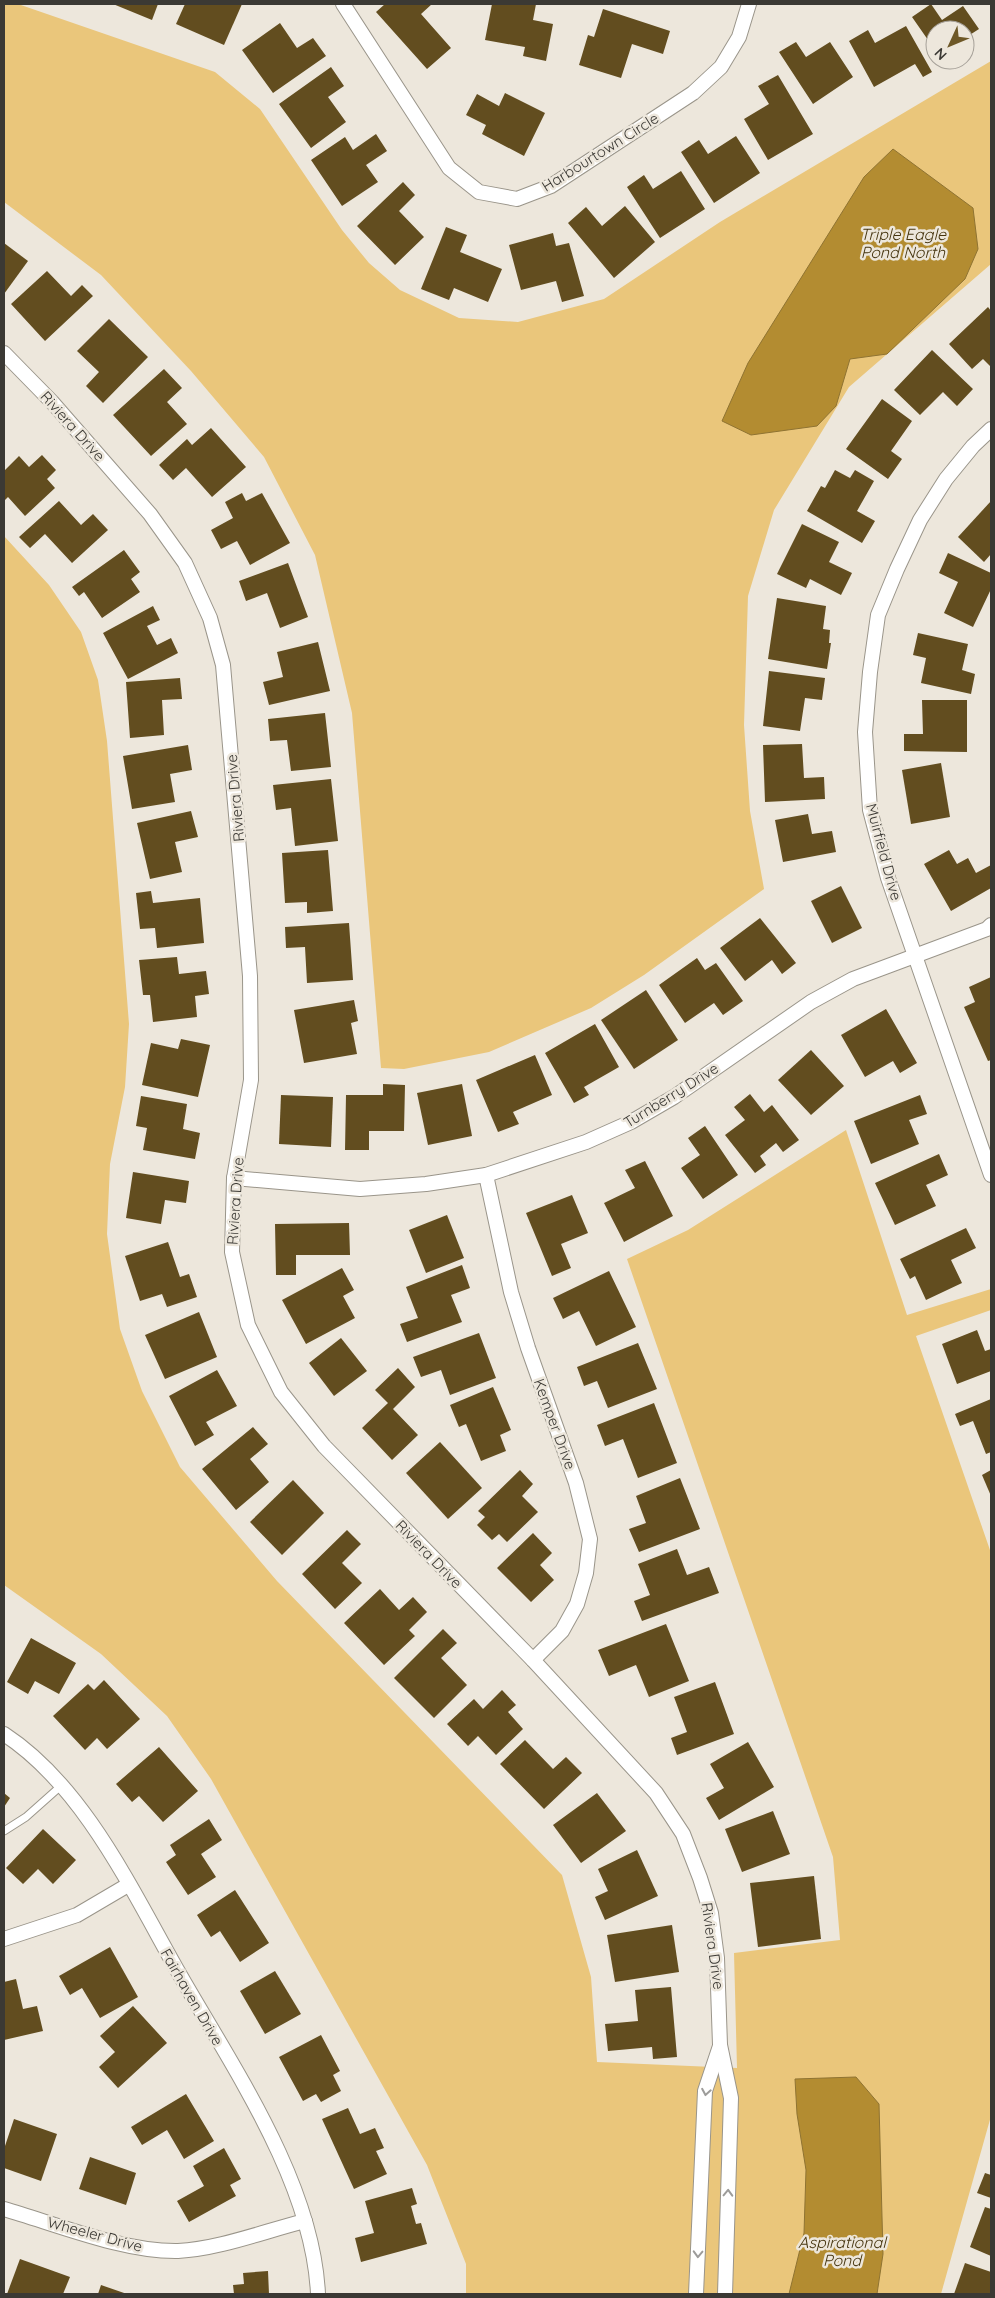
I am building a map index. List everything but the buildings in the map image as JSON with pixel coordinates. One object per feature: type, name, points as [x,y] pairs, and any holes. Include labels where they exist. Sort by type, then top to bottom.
[{"type":"street","name":"Harbourtown Circle","points":[[343,4],[449,168],[479,192],[517,199],[550,186],[693,93],[721,67],[739,36],[749,4]]},
{"type":"street","name":"Riviera Drive","points":[[4,353],[52,402],[150,514],[185,563],[212,627],[223,665],[250,976],[250,1080],[234,1178],[232,1252],[248,1325],[281,1392],[324,1446],[533,1660],[656,1793],[683,1834],[700,1878],[711,1913],[717,1958],[720,2045],[731,2098],[725,2294]]},
{"type":"street","name":"Muirfield Drive","points":[[991,429],[973,446],[946,479],[920,520],[878,615],[870,672],[865,732],[870,810],[888,878],[991,1175]]},
{"type":"street","name":"Turnberry Drive","points":[[234,1178],[360,1189],[426,1184],[486,1175],[586,1142],[631,1122],[674,1097],[811,1002],[853,979],[991,926]]},
{"type":"street","name":"Kemper Drive","points":[[486,1175],[517,1311],[528,1348],[576,1483],[590,1539],[586,1573],[576,1604],[562,1631],[533,1660]]},
{"type":"street","name":"Fairhaven Drive","points":[[4,1734],[62,1784],[99,1835],[278,2150],[305,2221],[318,2294]]},
{"type":"street","points":[[4,1938],[77,1915],[128,1885]]},
{"type":"street","name":"Riviera Drive","points":[[696,2294],[705,2091],[720,2045]]},
{"type":"street","name":"Wheeler Drive","points":[[4,2209],[136,2247],[178,2251],[206,2247],[305,2221]]},
{"type":"lane","points":[[4,1831],[26,1817],[62,1784]]},
{"type":"shaded area","points":[[4,4],[18,4],[215,72],[260,109],[342,230],[369,263],[400,290],[459,318],[518,322],[604,299],[720,222],[991,61],[991,264],[849,387],[774,510],[748,596],[744,725],[750,811],[764,889],[644,975],[591,1008],[489,1052],[404,1069],[381,1068],[352,713],[315,555],[264,457],[191,371],[101,275],[4,202]]},
{"type":"shaded area","points":[[4,536],[49,585],[81,632],[98,680],[107,741],[129,1024],[125,1087],[110,1164],[107,1234],[120,1329],[142,1391],[180,1467],[277,1581],[562,1875],[591,1977],[597,2062],[737,2068],[734,1953],[840,1940],[833,1857],[627,1259],[688,1230],[846,1130],[907,1315],[991,1289],[991,1310],[916,1336],[991,1553],[991,2116],[941,2294],[466,2294],[466,2264],[427,2165],[211,1779],[167,1716],[101,1654],[4,1585]]},
{"type":"water","name":"Triple Eagle Pond North","points":[[893,149],[973,208],[978,249],[965,279],[887,354],[850,359],[836,406],[817,426],[751,435],[722,421],[748,363],[864,177]]},
{"type":"water","name":"Aspirational Pond","points":[[856,2077],[879,2104],[883,2254],[877,2294],[789,2294],[804,2233],[806,2170],[797,2114],[795,2079]]}]
